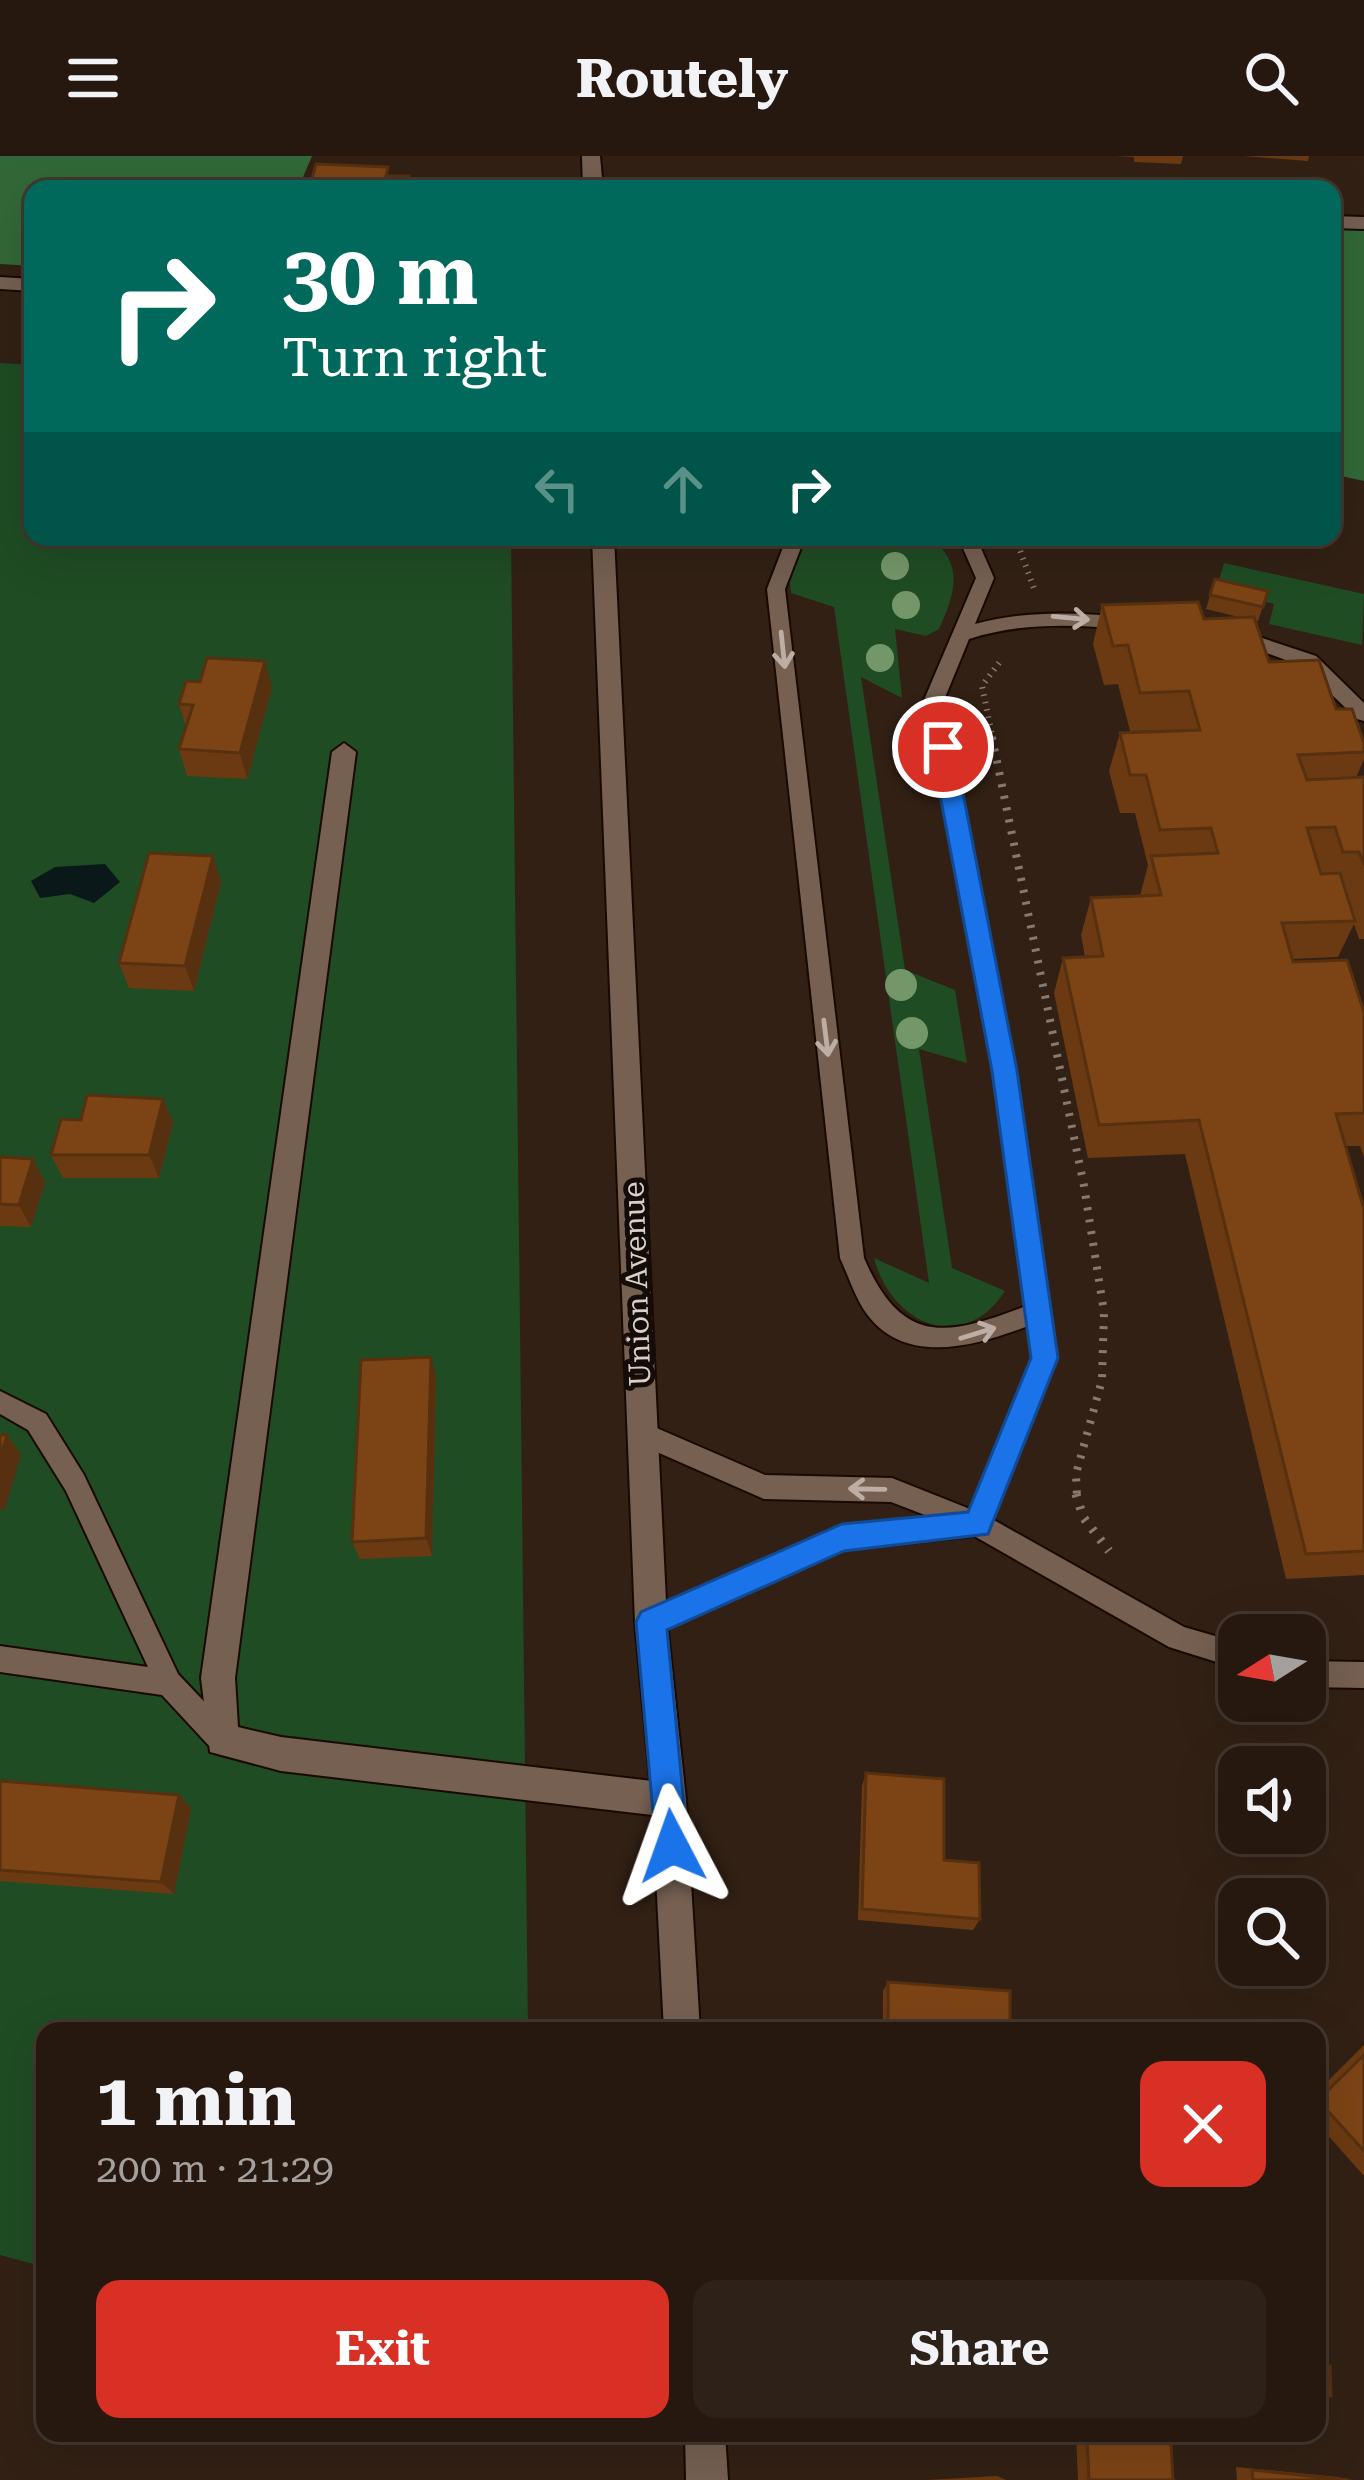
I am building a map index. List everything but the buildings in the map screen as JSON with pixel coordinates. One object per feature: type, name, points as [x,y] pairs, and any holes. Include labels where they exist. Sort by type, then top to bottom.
[{"type":"street","name":"Union Avenue","points":[[603,546],[651,1622],[669,1800],[681,2022]]},
{"type":"street","points":[[344,752],[218,1678],[222,1740],[281,1754],[669,1800]]},
{"type":"street","points":[[705,2442],[707,2480]]},
{"type":"lane","points":[[793,546],[776,589],[852,1258],[878,1310],[921,1338],[964,1340],[1038,1312]]},
{"type":"lane","points":[[971,546],[985,578],[934,700],[1004,1071],[1045,1358],[977,1524]]},
{"type":"lane","points":[[958,636],[1009,618],[1151,626]]},
{"type":"lane","points":[[1199,631],[1247,636],[1309,661],[1364,714]]},
{"type":"lane","points":[[0,1402],[37,1422],[75,1483],[169,1683],[222,1740]]},
{"type":"lane","points":[[643,1434],[764,1486],[892,1490],[977,1524],[1178,1638],[1218,1650]]},
{"type":"lane","points":[[651,1622],[842,1538],[977,1524]]},
{"type":"lane","points":[[0,1659],[169,1683]]},
{"type":"lane","points":[[1326,1674],[1364,1675]]},
{"type":"path","points":[[1019,546],[1035,584],[1033,617],[982,686],[1078,1156],[1104,1314],[1104,1369],[1076,1458],[1073,1492],[1085,1526],[1122,1564]]},
{"type":"green space","points":[[0,156],[312,156],[302,180],[24,180],[24,265],[0,264]]},
{"type":"green space","points":[[1341,222],[1364,223],[1364,481],[1341,476]]},
{"type":"green space","points":[[0,363],[24,364],[24,546],[511,546],[528,2022],[36,2022],[36,2265],[0,2255]]},
{"type":"green space","points":[[801,546],[939,546],[952,569],[952,591],[939,629],[926,636],[895,629],[902,698],[861,677],[905,970],[955,990],[967,1063],[919,1049],[952,1268],[1005,1291],[988,1311],[969,1323],[950,1327],[912,1315],[883,1281],[874,1258],[929,1283],[834,607],[791,593]]},
{"type":"green space","points":[[1224,563],[1364,594],[1362,645],[1269,624],[1274,604],[1216,590]]},
{"type":"shaded area","points":[[105,864],[120,882],[94,903],[70,894],[40,898],[31,881],[55,867]]},
{"type":"route","points":[[672,1846],[651,1622],[842,1538],[977,1524],[1045,1358],[1004,1071],[943,747]]}]
